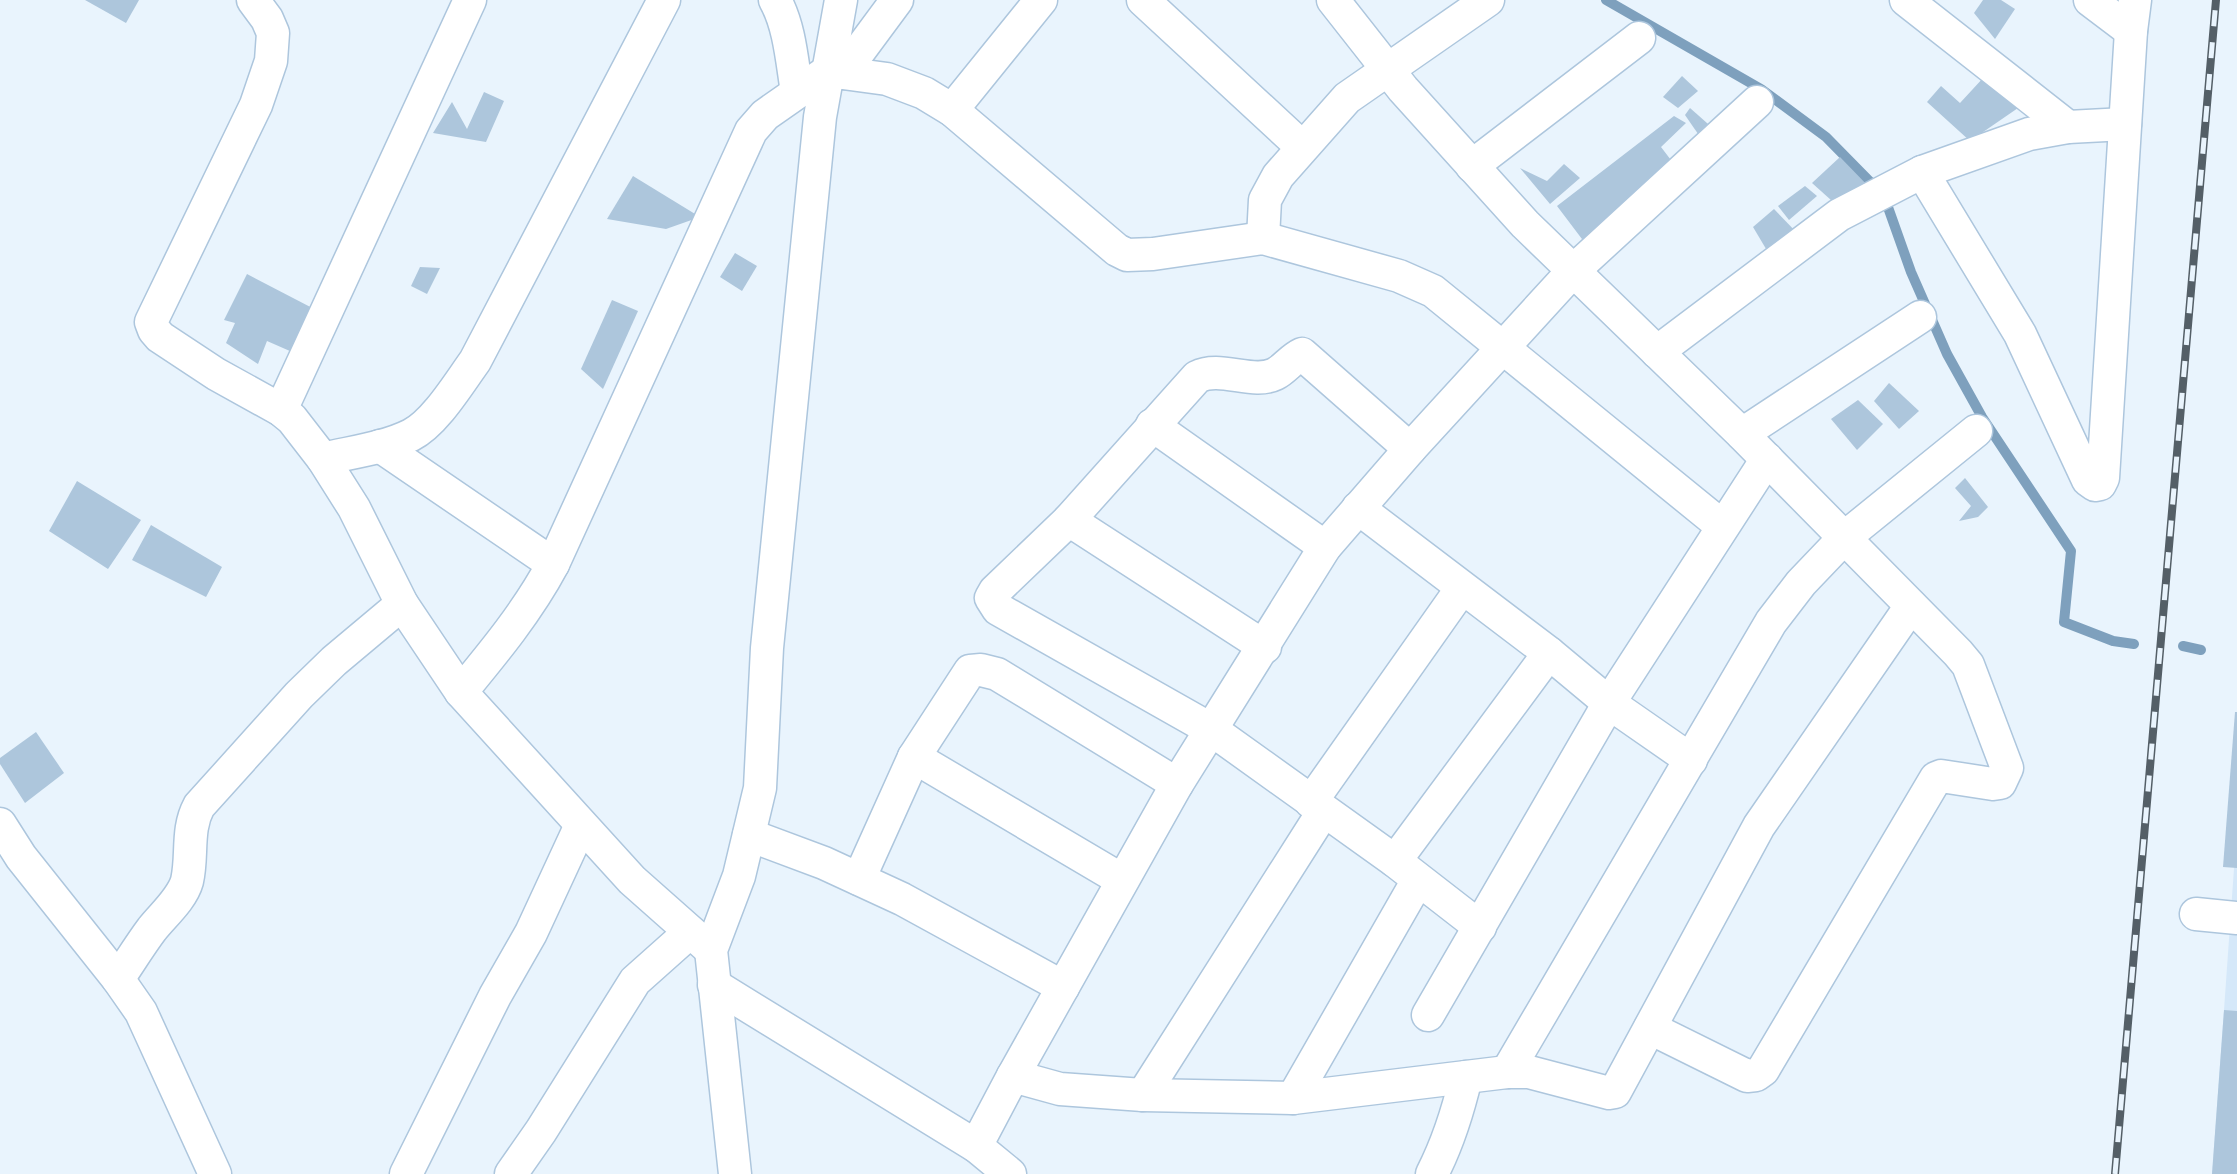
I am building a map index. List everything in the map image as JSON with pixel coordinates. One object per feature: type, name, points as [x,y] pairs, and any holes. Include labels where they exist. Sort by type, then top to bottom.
[{"type":"street","points":[[253,0],[267,19],[273,33],[271,61],[256,105],[151,322],[153,330],[216,374],[281,410],[292,419],[323,459],[354,508],[402,604],[461,692],[632,880],[701,941],[715,985],[735,1174]]},
{"type":"street","points":[[281,410],[470,0]]},
{"type":"street","points":[[323,459],[380,446],[413,434],[443,407],[475,361],[664,0]]},
{"type":"street","points":[[775,0],[789,38],[797,92]]},
{"type":"street","points":[[511,1174],[635,981],[701,941],[739,876],[760,788],[768,634],[820,117],[836,72],[841,0]]},
{"type":"street","points":[[461,692],[509,633],[553,564],[751,131],[765,115],[797,92],[836,72],[897,0]]},
{"type":"street","points":[[952,110],[1041,0]]},
{"type":"street","points":[[1143,0],[1301,147]]},
{"type":"street","points":[[1333,0],[1388,71],[1525,224],[1767,459],[1968,665],[2007,768],[2000,783],[1993,784],[1941,776],[1936,778],[1763,1070],[1756,1075],[1747,1076],[1650,1028]]},
{"type":"street","points":[[1263,238],[1265,200],[1278,176],[1347,98],[1488,0]]},
{"type":"street","points":[[1906,0],[2068,127]]},
{"type":"street","points":[[2090,0],[2131,31]]},
{"type":"street","points":[[1922,172],[2020,334],[2088,480],[2095,485],[2100,484],[2103,478],[2135,0]]},
{"type":"street","points":[[1472,166],[1639,38]]},
{"type":"street","points":[[836,72],[887,79],[924,93],[952,110],[1117,250],[1127,255],[1153,254],[1263,238],[1399,276],[1433,291],[1722,526]]},
{"type":"street","points":[[976,1146],[1177,784],[1325,547],[1410,449],[1573,271],[1757,102]]},
{"type":"street","points":[[1657,352],[1839,215],[1922,172],[2029,134],[2068,127],[2125,124]]},
{"type":"street","points":[[1742,435],[1920,317]]},
{"type":"street","points":[[1410,449],[1301,354],[1274,375],[1257,377],[1206,372],[1197,377],[1069,520],[995,591],[991,598],[998,609],[1212,730],[1480,927]]},
{"type":"street","points":[[1152,425],[1325,547]]},
{"type":"street","points":[[1507,1072],[1771,622],[1801,583],[1844,538],[1976,431]]},
{"type":"street","points":[[380,446],[553,564]]},
{"type":"street","points":[[1428,1015],[1609,703],[1767,459]]},
{"type":"street","points":[[1358,508],[1549,653],[1609,703],[1691,760]]},
{"type":"street","points":[[1069,520],[1265,647]]},
{"type":"street","points":[[1143,1095],[1317,807],[1462,588]]},
{"type":"street","points":[[118,979],[151,930],[183,891],[187,880],[193,817],[199,806],[299,695],[402,604]]},
{"type":"street","points":[[1013,1076],[1060,1089],[1143,1095],[1293,1098],[1507,1072],[1529,1072],[1609,1093],[1615,1092],[1759,826],[1911,606]]},
{"type":"street","points":[[1293,1098],[1407,871],[1549,653]]},
{"type":"street","points":[[859,879],[914,757],[970,671],[981,670],[997,674],[1177,784]]},
{"type":"street","points":[[914,757],[1122,880]]},
{"type":"street","points":[[0,824],[21,857],[141,1012],[215,1174]]},
{"type":"street","points":[[406,1174],[495,996],[531,933],[582,825]]},
{"type":"street","points":[[749,835],[902,899],[1063,987]]},
{"type":"street","points":[[2196,914],[2237,918]]},
{"type":"street","points":[[715,985],[976,1146],[1010,1174]]},
{"type":"street","points":[[1432,1174],[1457,1113],[1466,1077]]},
{"type":"shaded area","points":[[2237,826],[2237,1174],[2212,1174],[2224,1010]]},
{"type":"building","points":[[85,0],[139,0],[126,23]]},
{"type":"building","points":[[1983,0],[2001,0],[2015,9],[1995,39],[1974,13]]},
{"type":"building","points":[[1682,76],[1698,91],[1678,108],[1663,97]]},
{"type":"building","points":[[1984,77],[2018,108],[1970,141],[1927,102],[1941,86],[1960,103]]},
{"type":"building","points":[[484,92],[504,101],[486,142],[433,133],[452,102],[467,129]]},
{"type":"building","points":[[1690,108],[1716,131],[1705,144],[1685,115]]},
{"type":"building","points":[[1674,116],[1686,123],[1661,147],[1677,168],[1585,243],[1557,206]]},
{"type":"building","points":[[1840,157],[1870,188],[1841,209],[1812,183]]},
{"type":"building","points":[[1564,164],[1580,178],[1550,204],[1520,168],[1547,181]]},
{"type":"building","points":[[633,176],[700,217],[666,229],[607,219]]},
{"type":"building","points":[[1805,186],[1817,196],[1789,220],[1778,206]]},
{"type":"building","points":[[1774,209],[1802,238],[1772,259],[1753,227]]},
{"type":"building","points":[[735,253],[757,266],[742,291],[720,277]]},
{"type":"building","points":[[420,267],[440,268],[427,294],[411,286]]},
{"type":"building","points":[[247,274],[320,312],[299,355],[267,341],[258,364],[226,343],[235,323],[224,320]]},
{"type":"building","points":[[612,300],[638,311],[603,389],[581,369]]},
{"type":"building","points":[[1889,383],[1919,411],[1899,429],[1874,401]]},
{"type":"building","points":[[1858,400],[1883,424],[1857,450],[1831,419]]},
{"type":"building","points":[[1965,478],[1988,507],[1978,517],[1959,521],[1971,506],[1955,488]]},
{"type":"building","points":[[77,481],[141,520],[108,569],[49,531]]},
{"type":"building","points":[[151,525],[222,567],[206,597],[132,560]]},
{"type":"building","points":[[2237,712],[2237,868],[2223,867]]},
{"type":"building","points":[[36,732],[64,773],[25,803],[0,764],[0,758]]},
{"type":"building","points":[[2224,1010],[2237,1011],[2237,1174],[2212,1174]]},
{"type":"waterway","points":[[1606,0],[1761,89],[1826,137],[1884,196],[1911,272],[1947,354],[1982,417],[2071,551],[2064,622],[2113,641],[2134,644]]},
{"type":"waterway","points":[[2183,646],[2201,650]]},
{"type":"railway","points":[[2115,1174],[2216,0]]}]
